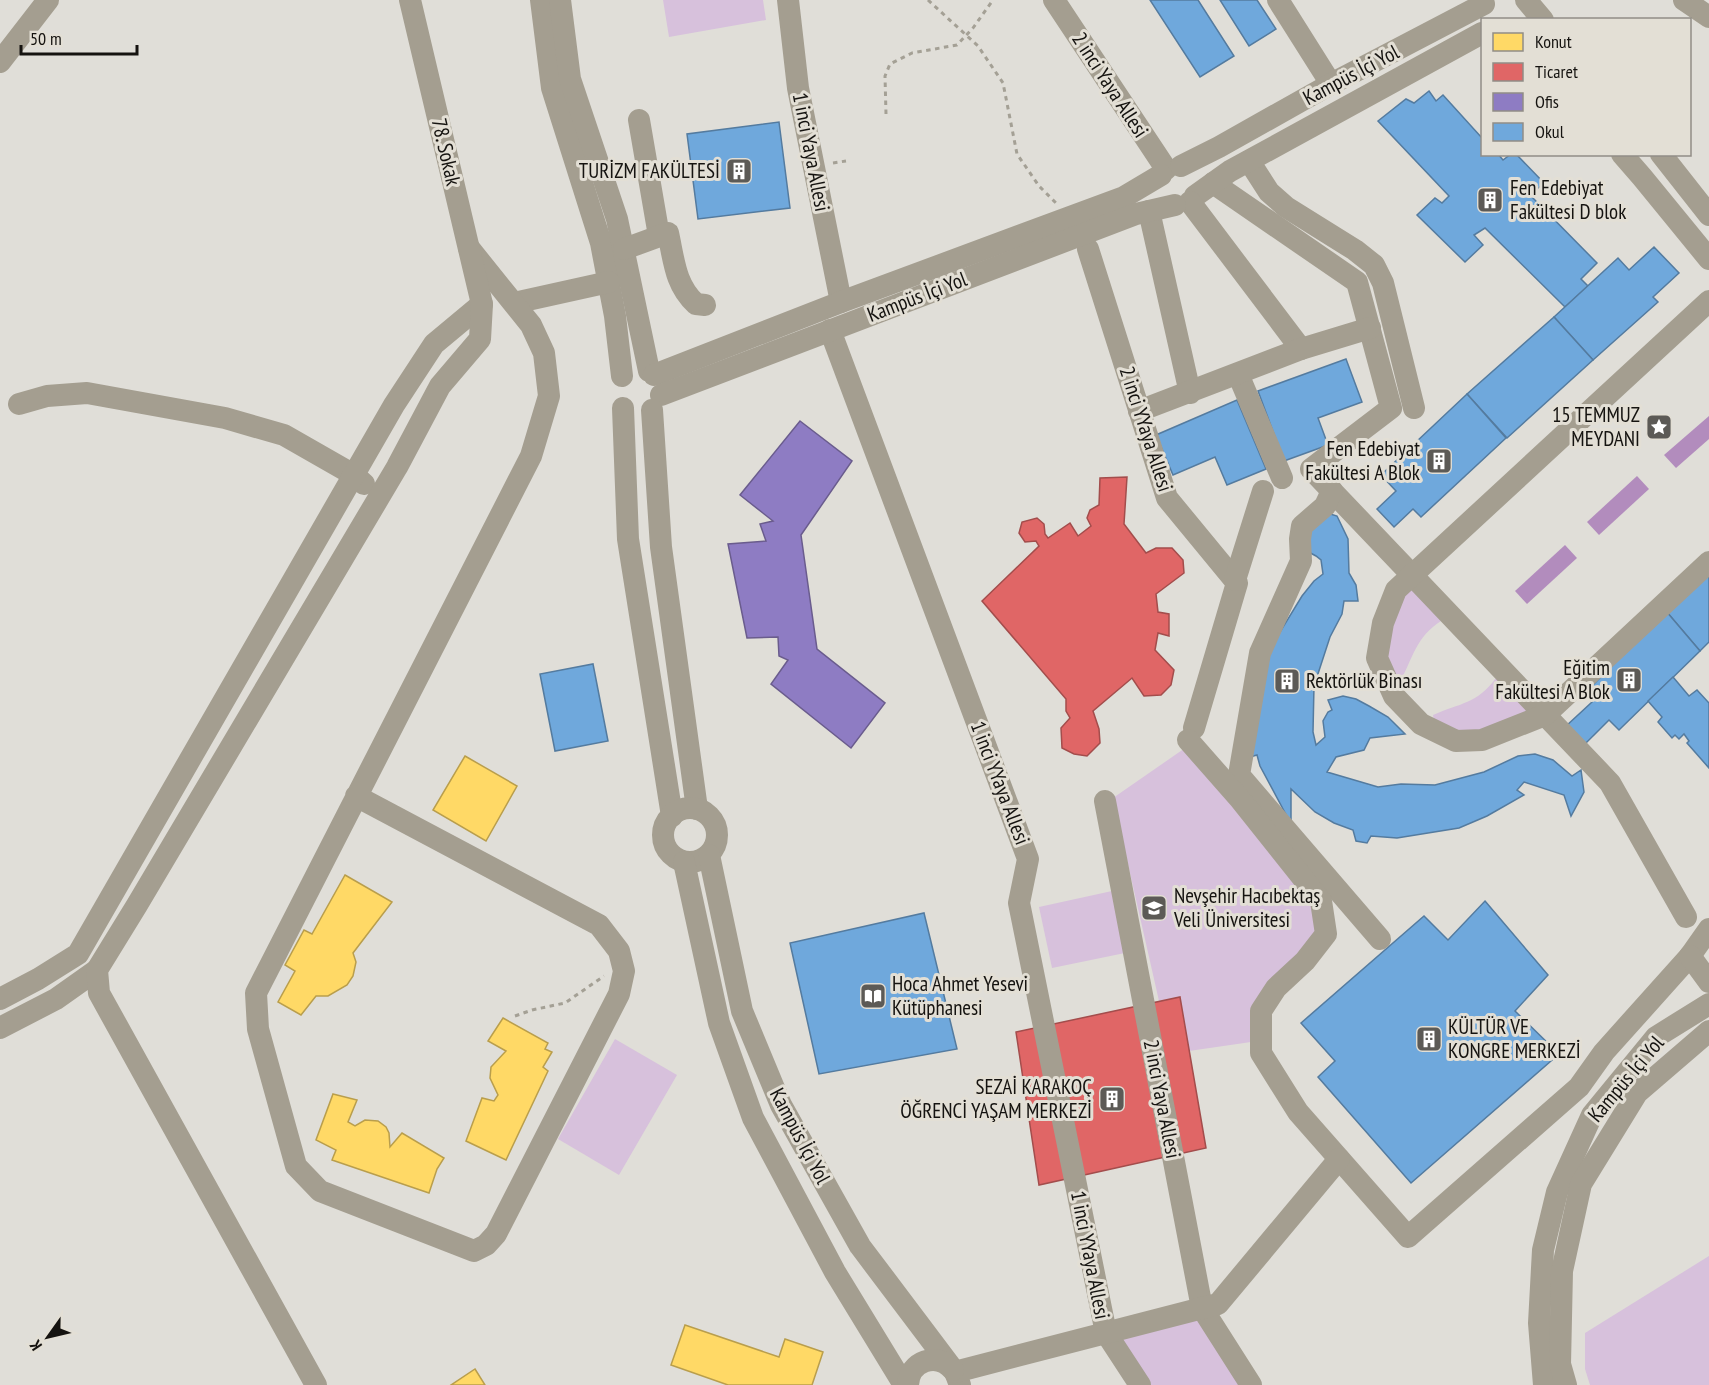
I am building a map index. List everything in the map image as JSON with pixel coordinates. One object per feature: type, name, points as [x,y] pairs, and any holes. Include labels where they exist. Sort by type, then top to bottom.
[{"type":"street","points":[[0,62],[48,0]]},
{"type":"street","name":"78. Sokak","points":[[97,970],[380,496],[440,386],[480,339],[482,304],[410,0]]},
{"type":"street","points":[[541,0],[552,88],[601,243],[615,316],[622,376]]},
{"type":"street","points":[[560,0],[570,79],[617,219],[654,388],[661,547],[698,809]]},
{"type":"street","name":"1 inci Yaya Allesi","points":[[788,0],[798,88],[841,302]]},
{"type":"street","name":"2 inci Yaya Allesi","points":[[1054,0],[1169,170]]},
{"type":"street","points":[[1278,0],[1331,84]]},
{"type":"street","points":[[1517,18],[1521,13],[1524,0]]},
{"type":"street","points":[[1524,0],[1541,18]]},
{"type":"street","points":[[1684,0],[1709,17]]},
{"type":"street","name":"Kampüs İçi Yol","points":[[654,388],[830,330],[934,301],[1030,253],[1070,218],[1124,197],[1169,170],[1219,147],[1331,84],[1485,6]]},
{"type":"street","name":"Kampüs İçi Yol","points":[[654,388],[841,302],[1030,253],[1136,214],[1193,197],[1249,161],[1481,34]]},
{"type":"street","points":[[639,120],[659,236]]},
{"type":"street","points":[[1624,156],[1709,259]]},
{"type":"street","points":[[1663,156],[1709,215]]},
{"type":"street","points":[[1249,161],[1269,192],[1286,207],[1355,250],[1374,265],[1383,283],[1414,408]]},
{"type":"street","points":[[1193,197],[1198,189],[1197,181],[1188,168],[1169,170],[1158,183],[1158,190],[1168,203],[1193,197],[1357,282],[1370,328],[1391,408],[1311,469],[1273,483]]},
{"type":"street","points":[[1193,197],[1300,349]]},
{"type":"street","points":[[1149,211],[1190,393]]},
{"type":"street","points":[[624,249],[668,233],[682,289],[696,304],[705,304]]},
{"type":"street","points":[[356,796],[599,926],[619,951],[624,971],[619,994],[496,1234],[486,1245],[474,1251],[320,1191],[296,1166],[258,1029],[256,993],[356,796],[531,456],[549,396],[544,353],[531,325],[469,248]]},
{"type":"street","name":"2 inci YYaya Allesi","points":[[1088,249],[1167,498],[1235,580]]},
{"type":"street","points":[[514,303],[609,282]]},
{"type":"street","points":[[1709,301],[1396,590],[1383,623],[1377,658],[1394,696],[1421,724],[1456,741],[1482,740],[1545,715],[1709,562]]},
{"type":"street","points":[[0,999],[78,954],[394,405],[434,345],[482,304]]},
{"type":"street","points":[[1139,411],[1300,349],[1370,328]]},
{"type":"street","name":"1 inci YYaya Allesi","points":[[830,330],[1028,859],[1019,903],[1106,1333],[1140,1385]]},
{"type":"street","points":[[638,368],[654,388],[639,414],[631,413],[618,401],[617,383],[629,370],[638,368]]},
{"type":"street","points":[[1238,374],[1273,483],[1235,580],[1237,583],[1191,734],[1321,901],[1326,934],[1305,961],[1276,988],[1261,1011],[1261,1053],[1298,1112],[1408,1237],[1579,1087],[1604,1052],[1700,960],[1709,929]]},
{"type":"street","points":[[19,404],[47,396],[87,393],[225,418],[284,435],[354,475],[380,496]]},
{"type":"street","points":[[623,408],[628,539],[672,816]]},
{"type":"street","points":[[1311,469],[1610,783],[1686,917]]},
{"type":"street","points":[[1239,775],[1260,653],[1301,561],[1302,526],[1325,506],[1332,491]]},
{"type":"street","points":[[1214,747],[1380,939]]},
{"type":"street","name":"2 inci Yaya Allesi","points":[[1105,801],[1202,1308],[1251,1385]]},
{"type":"street","points":[[698,809],[712,820],[717,838],[709,855],[702,860],[684,862],[675,858],[668,851],[663,833],[666,823],[679,810],[698,809]]},
{"type":"street","name":"Kampüs İçi Yol","points":[[709,855],[742,1011],[781,1105],[860,1246],[958,1381]]},
{"type":"street","name":"Kampüs İçi Yol","points":[[684,862],[719,1023],[753,1118],[835,1272],[906,1385]]},
{"type":"street","points":[[1700,960],[1709,982]]},
{"type":"street","points":[[0,1028],[56,999],[97,970]]},
{"type":"street","points":[[97,970],[99,993],[316,1385]]},
{"type":"street","name":"Kampüs İçi Yol","points":[[1544,1385],[1539,1323],[1543,1250],[1557,1192],[1592,1115],[1656,1037],[1709,1004]]},
{"type":"street","name":"Kampüs İçi Yol","points":[[1566,1385],[1560,1364],[1562,1271],[1581,1184],[1637,1093],[1709,1031]]},
{"type":"street","points":[[906,1385],[915,1367],[928,1360],[935,1359],[950,1366],[958,1381],[1106,1333],[1218,1304],[1339,1159]]},
{"type":"path","points":[[928,0],[978,46],[1003,83],[1017,154],[1039,186],[1070,218]]},
{"type":"path","points":[[886,114],[885,76],[890,64],[912,53],[957,45],[993,0]]},
{"type":"path","points":[[515,1016],[565,1003],[622,963]]},
{"type":"shaded area","points":[[663,0],[763,0],[766,20],[669,37]]},
{"type":"shaded area","points":[[1709,416],[1709,439],[1676,468],[1664,455]]},
{"type":"shaded area","points":[[1637,476],[1649,489],[1599,535],[1587,522]]},
{"type":"shaded area","points":[[1565,545],[1577,558],[1527,604],[1515,591]]},
{"type":"shaded area","points":[[1408,584],[1441,621],[1420,641],[1400,682],[1390,678],[1381,654]]},
{"type":"shaded area","points":[[1496,678],[1534,708],[1481,734],[1435,726],[1433,715],[1475,698]]},
{"type":"shaded area","points":[[1188,746],[1316,899],[1319,926],[1251,1042],[1189,1051],[1180,998],[1159,1001],[1113,798]]},
{"type":"shaded area","points":[[1112,891],[1125,953],[1052,968],[1039,907]]},
{"type":"shaded area","points":[[615,1039],[677,1075],[619,1175],[558,1139]]},
{"type":"shaded area","points":[[1709,1256],[1709,1385],[1590,1385],[1585,1369],[1585,1333]]},
{"type":"shaded area","points":[[1202,1308],[1251,1385],[1140,1385],[1106,1333]]},
{"type":"building: Konut","points":[[465,756],[517,786],[486,841],[433,810]]},
{"type":"building: Konut","points":[[345,875],[392,902],[353,953],[356,962],[353,976],[347,985],[328,996],[316,996],[301,1015],[278,1002],[295,971],[285,965],[304,930],[312,934]]},
{"type":"building: Konut","points":[[503,1018],[548,1043],[545,1049],[552,1052],[543,1067],[548,1071],[506,1160],[466,1141],[482,1098],[494,1101],[498,1095],[490,1078],[491,1067],[506,1051],[488,1041]]},
{"type":"building: Konut","points":[[333,1094],[357,1100],[348,1122],[355,1126],[365,1120],[378,1121],[386,1127],[389,1133],[390,1147],[402,1133],[444,1158],[437,1169],[429,1193],[332,1160],[336,1150],[316,1140]]},
{"type":"building: Konut","points":[[685,1325],[779,1357],[785,1339],[823,1352],[812,1385],[728,1385],[671,1365]]},
{"type":"building: Konut","points":[[475,1369],[485,1385],[451,1385]]},
{"type":"building: Ticaret","points":[[1127,477],[1124,524],[1146,553],[1156,548],[1172,548],[1183,560],[1184,573],[1156,594],[1158,612],[1169,614],[1169,636],[1158,633],[1155,650],[1174,670],[1171,685],[1161,695],[1144,696],[1132,678],[1093,711],[1099,729],[1100,743],[1087,756],[1074,754],[1062,748],[1061,728],[1070,718],[1066,711],[1066,699],[982,601],[1039,546],[1036,541],[1025,542],[1019,533],[1022,522],[1037,518],[1044,524],[1048,538],[1070,523],[1078,536],[1091,526],[1087,518],[1090,510],[1099,505],[1100,478]]},
{"type":"building: Ticaret","name":"SEZAİ KARAKOÇ ÖĞRENCİ YAŞAM MERKEZİ","points":[[1180,997],[1206,1148],[1039,1185],[1016,1032]]},
{"type":"building: Ofis","points":[[800,421],[852,461],[801,535],[817,649],[885,703],[851,748],[771,684],[788,660],[779,656],[778,637],[747,638],[728,544],[766,541],[760,524],[773,521],[740,495]]},
{"type":"building: Okul","points":[[1150,0],[1198,0],[1234,56],[1200,77]]},
{"type":"building: Okul","points":[[1220,0],[1257,0],[1276,29],[1249,46]]},
{"type":"building: Okul","name":"Fen Edebiyat Fakültesi D blok","points":[[1429,91],[1436,101],[1443,95],[1481,137],[1481,156],[1500,156],[1503,160],[1508,156],[1518,156],[1544,183],[1530,195],[1597,263],[1581,279],[1588,286],[1565,307],[1485,228],[1474,235],[1483,245],[1465,262],[1417,215],[1435,198],[1442,203],[1449,196],[1378,121],[1406,99],[1414,103]]},
{"type":"building: Okul","name":"TURİZM FAKÜLTESİ","points":[[779,122],[790,208],[698,219],[687,134]]},
{"type":"building: Okul","points":[[1654,247],[1679,273],[1653,297],[1658,302],[1593,360],[1554,317],[1618,258],[1629,270]]},
{"type":"building: Okul","points":[[1554,317],[1593,360],[1507,438],[1467,394]]},
{"type":"building: Okul","points":[[1346,359],[1362,402],[1318,418],[1328,445],[1284,461],[1258,391]]},
{"type":"building: Okul","name":"Fen Edebiyat Fakültesi A Blok","points":[[1467,394],[1506,438],[1421,517],[1413,509],[1394,527],[1377,509],[1396,491],[1381,475]]},
{"type":"building: Okul","points":[[1237,400],[1266,469],[1227,485],[1215,457],[1173,475],[1156,435]]},
{"type":"building: Okul","name":"Rektörlük Binası","points":[[1324,512],[1337,516],[1348,539],[1349,573],[1356,585],[1358,601],[1344,601],[1342,614],[1330,637],[1314,686],[1313,732],[1316,745],[1325,737],[1323,721],[1328,712],[1332,710],[1328,700],[1343,696],[1356,699],[1388,717],[1405,734],[1370,738],[1364,750],[1336,757],[1327,772],[1378,787],[1401,784],[1435,785],[1484,772],[1518,756],[1535,754],[1553,760],[1572,776],[1581,770],[1584,792],[1571,816],[1564,795],[1524,782],[1517,790],[1524,795],[1487,816],[1459,828],[1397,838],[1371,836],[1367,843],[1356,841],[1353,830],[1334,823],[1315,812],[1291,789],[1291,824],[1260,766],[1257,755],[1250,757],[1269,650],[1302,596],[1323,574],[1321,560],[1305,550],[1311,519]]},
{"type":"building: Okul","points":[[1709,573],[1709,642],[1700,651],[1666,611]]},
{"type":"building: Okul","name":"Eğitim Fakültesi A Blok","points":[[1666,611],[1700,651],[1619,730],[1609,720],[1583,746],[1565,727],[1592,702],[1584,694]]},
{"type":"building: Okul","points":[[593,664],[608,741],[555,751],[540,674]]},
{"type":"building: Okul","points":[[1673,677],[1689,696],[1697,690],[1709,703],[1709,768],[1687,743],[1689,741],[1684,734],[1679,739],[1675,735],[1672,738],[1658,722],[1662,717],[1648,701]]},
{"type":"building: Okul","name":"KÜLTÜR VE KONGRE MERKEZİ","points":[[1485,901],[1548,975],[1515,1011],[1559,1054],[1411,1183],[1318,1077],[1335,1061],[1301,1023],[1424,916],[1448,940]]},
{"type":"building: Okul","name":"Hoca Ahmet Yesevi Kütüphanesi","points":[[924,913],[957,1049],[819,1074],[790,943]]},
{"type":"place","name":"TURİZM FAKÜLTESİ","points":[[739,171]]},
{"type":"place","name":"Fen Edebiyat Fakültesi D blok","points":[[1490,200]]},
{"type":"place","name":"15 TEMMUZ MEYDANI","points":[[1659,427]]},
{"type":"place","name":"Fen Edebiyat Fakültesi A Blok","points":[[1439,461]]},
{"type":"place","name":"Eğitim Fakültesi A Blok","points":[[1629,680]]},
{"type":"place","name":"Rektörlük Binası","points":[[1287,681]]},
{"type":"place","name":"Nevşehir Hacıbektaş Veli Üniversitesi","points":[[1154,908]]},
{"type":"place","name":"Hoca Ahmet Yesevi Kütüphanesi","points":[[873,996]]},
{"type":"place","name":"KÜLTÜR VE KONGRE MERKEZİ","points":[[1429,1039]]},
{"type":"place","name":"SEZAİ KARAKOÇ ÖĞRENCİ YAŞAM MERKEZİ","points":[[1112,1099]]}]
